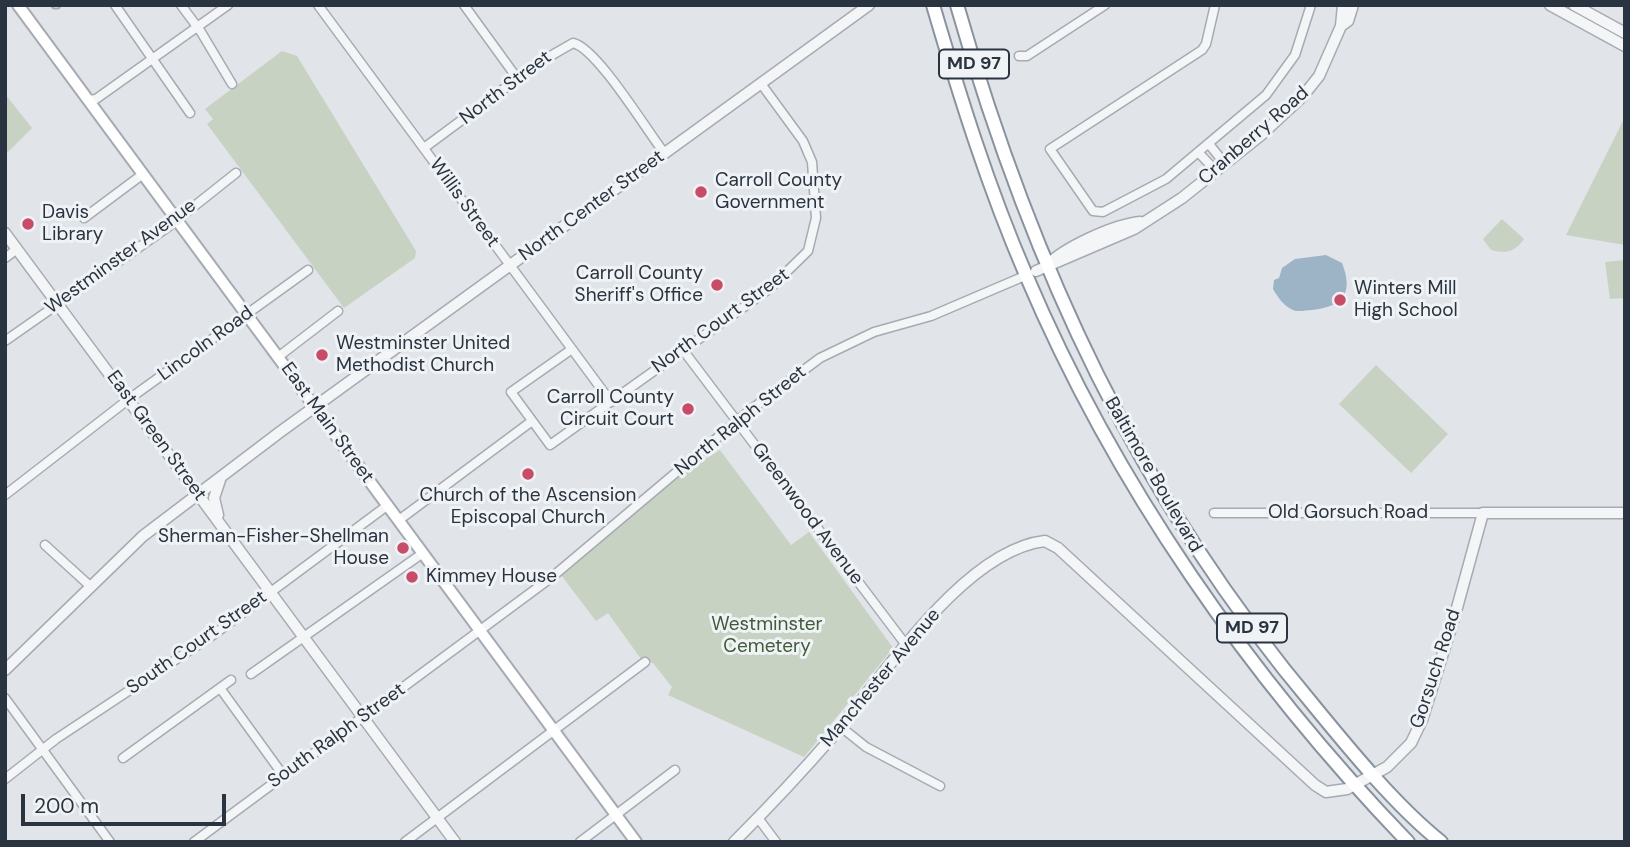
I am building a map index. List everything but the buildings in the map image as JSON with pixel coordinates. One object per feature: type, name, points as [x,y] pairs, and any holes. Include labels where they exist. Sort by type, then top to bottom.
[{"type":"highway","name":"Baltimore Boulevard","points":[[933,5],[981,161],[1036,271],[1123,429],[1179,523],[1264,644],[1374,775],[1441,842]]},
{"type":"highway","name":"Baltimore Boulevard","points":[[957,5],[1036,271],[1069,368],[1152,516],[1234,636],[1356,785],[1409,842]]},
{"type":"main road","name":"East Main Street","points":[[18,5],[636,842]]},
{"type":"street","points":[[116,5],[190,113]]},
{"type":"street","points":[[181,5],[198,27],[232,84]]},
{"type":"street","points":[[89,100],[96,99],[229,5]]},
{"type":"street","name":"Willis Street","points":[[318,5],[611,401]]},
{"type":"street","points":[[464,5],[517,78]]},
{"type":"street","name":"North Center Street","points":[[5,670],[89,585],[143,536],[869,5]]},
{"type":"street","points":[[1019,56],[1027,56],[1105,5]]},
{"type":"street","points":[[1215,5],[1206,44],[1202,50],[1050,149],[1093,211],[1103,212],[1166,179],[1209,145],[1278,83],[1295,55],[1311,5]]},
{"type":"street","name":"Cranberry Road","points":[[1036,271],[1134,229],[1140,222],[1182,198],[1261,135],[1312,87],[1328,61],[1341,26],[1343,5]]},
{"type":"street","name":"Cranberry Road","points":[[1341,26],[1348,21],[1353,5]]},
{"type":"street","points":[[1550,5],[1625,46]]},
{"type":"street","points":[[1574,5],[1625,33]]},
{"type":"street","name":"North Street","points":[[424,148],[566,45],[580,45],[600,65],[664,154]]},
{"type":"street","name":"North Court Street","points":[[533,421],[550,445],[780,280],[803,258],[812,242],[816,205],[812,162],[803,141],[762,85]]},
{"type":"street","points":[[1209,145],[1225,164]]},
{"type":"street","points":[[1198,152],[1216,171]]},
{"type":"street","name":"Westminster Avenue","points":[[5,341],[236,173]]},
{"type":"street","points":[[84,218],[143,174]]},
{"type":"street","name":"East Green Street","points":[[5,233],[455,842]]},
{"type":"street","points":[[5,258],[17,249]]},
{"type":"street","name":"Lincoln Road","points":[[5,495],[129,399],[308,270]]},
{"type":"street","name":"North Ralph Street","points":[[480,630],[608,532],[738,421],[820,358],[874,332],[960,305],[1036,271]]},
{"type":"street","points":[[278,357],[338,311]]},
{"type":"street","points":[[399,520],[533,421],[512,392],[572,349]]},
{"type":"street","name":"Greenwood Avenue","points":[[683,350],[906,645]]},
{"type":"street","points":[[225,474],[216,486],[214,498],[228,534]]},
{"type":"street","name":"South Court Street","points":[[5,779],[43,749],[272,592],[388,505]]},
{"type":"street","name":"Old Gorsuch Road","points":[[1214,513],[1483,513]]},
{"type":"street","points":[[1483,513],[1625,513]]},
{"type":"street","name":"Gorsuch Road","points":[[1045,541],[1058,548],[1315,785],[1331,792],[1356,785],[1374,775],[1407,748],[1422,720],[1483,513]]},
{"type":"street","points":[[1476,539],[1488,522],[1512,513]]},
{"type":"street","name":"Manchester Avenue","points":[[734,842],[841,727],[906,645],[950,596],[996,560],[1023,545],[1045,541]]},
{"type":"street","points":[[46,545],[89,585]]},
{"type":"street","points":[[251,674],[423,553]]},
{"type":"street","name":"South Ralph Street","points":[[194,842],[480,630]]},
{"type":"street","points":[[405,842],[645,662]]},
{"type":"street","points":[[123,758],[231,680]]},
{"type":"street","points":[[220,688],[283,775]]},
{"type":"street","points":[[5,698],[110,842]]},
{"type":"street","points":[[841,727],[866,747],[940,786]]},
{"type":"street","points":[[580,842],[675,770]]},
{"type":"street","points":[[758,817],[776,842]]},
{"type":"green space","points":[[282,51],[297,56],[416,251],[415,258],[344,308],[207,124],[213,119],[205,109]]},
{"type":"green space","points":[[5,94],[32,128],[5,155]]},
{"type":"green space","points":[[1625,117],[1625,245],[1566,235]]},
{"type":"green space","points":[[1502,219],[1524,239],[1517,247],[1506,252],[1491,250],[1483,239]]},
{"type":"green space","points":[[1625,260],[1625,298],[1610,299],[1605,262]]},
{"type":"green space","points":[[1376,365],[1448,434],[1411,473],[1339,404]]},
{"type":"green space","name":"Westminster Cemetery","points":[[720,450],[791,545],[809,532],[893,648],[804,757],[668,695],[672,687],[653,663],[641,659],[608,613],[596,621],[561,575],[688,469]]},
{"type":"water","points":[[1326,255],[1342,263],[1347,283],[1343,297],[1331,306],[1323,308],[1298,311],[1288,307],[1273,289],[1274,280],[1279,278],[1282,268],[1295,259]]},
{"type":"place","name":"Carroll County Government","points":[[701,192]]},
{"type":"place","name":"Davis Library","points":[[28,224]]},
{"type":"place","name":"Carroll County Sheriff's Office","points":[[717,285]]},
{"type":"place","name":"Winters Mill High School","points":[[1340,300]]},
{"type":"place","name":"Westminster United Methodist Church","points":[[322,355]]},
{"type":"place","name":"Carroll County Circuit Court","points":[[688,409]]},
{"type":"place","name":"Church of the Ascension Episcopal Church","points":[[528,474]]},
{"type":"place","name":"Sherman-Fisher-Shellman House","points":[[403,548]]},
{"type":"place","name":"Kimmey House","points":[[412,577]]}]
